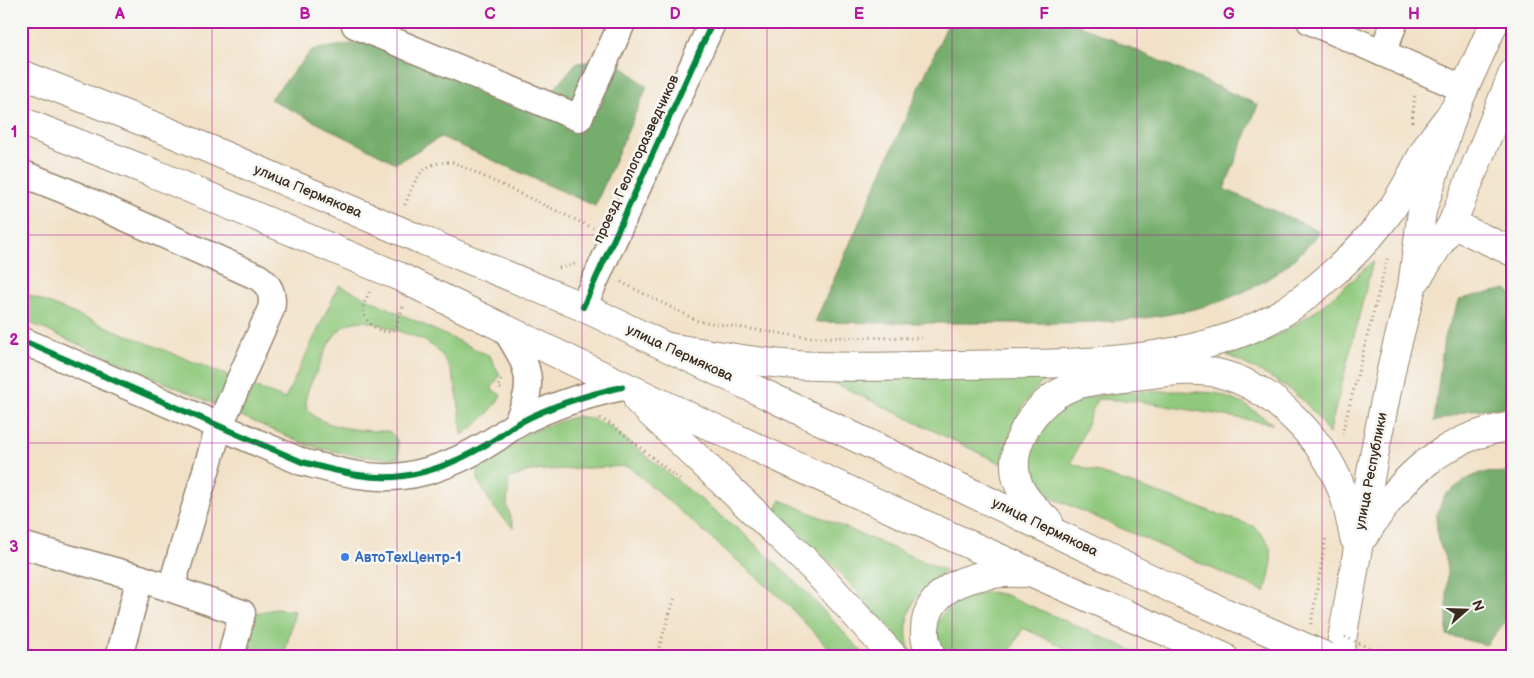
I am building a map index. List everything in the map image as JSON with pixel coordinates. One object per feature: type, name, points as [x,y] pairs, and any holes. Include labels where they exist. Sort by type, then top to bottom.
[{"type":"main road","name":"улица Республики","points":[[1339,657],[1356,550],[1393,361],[1412,287],[1422,210],[1459,99],[1495,21]]},
{"type":"main road","name":"улица Республики","points":[[1412,287],[1452,224],[1513,73]]},
{"type":"main road","name":"улица Пермякова","points":[[21,74],[167,131],[583,307],[1183,594],[1327,657]]},
{"type":"main road","points":[[668,348],[784,364],[878,367],[1068,363],[1144,355],[1190,347],[1228,337],[1264,322],[1300,300],[1371,236],[1389,213],[1429,144],[1459,99]]},
{"type":"main road","points":[[21,121],[153,173],[397,289],[505,329],[622,387],[1031,573],[1224,657]]},
{"type":"main road","points":[[1452,224],[1513,252]]},
{"type":"main road","points":[[1060,534],[1027,500],[1019,486],[1016,461],[1018,444],[1026,425],[1038,408],[1071,387],[1096,381],[1181,371],[1220,374],[1253,386],[1279,404],[1302,426],[1322,452],[1335,476],[1346,505],[1356,550]]},
{"type":"main road","points":[[622,387],[814,569],[894,657]]},
{"type":"main road","points":[[1356,550],[1383,506],[1411,473],[1451,446],[1489,429],[1513,426]]},
{"type":"main road","points":[[931,657],[924,636],[927,614],[940,594],[967,578],[1009,572],[1031,573]]},
{"type":"street","points":[[355,26],[579,118],[623,21]]},
{"type":"street","name":"проезд Геологоразведчиков","points":[[583,307],[713,21]]},
{"type":"street","points":[[1310,21],[1418,68],[1459,99]]},
{"type":"street","points":[[1382,53],[1395,21]]},
{"type":"street","points":[[21,173],[64,190],[258,277],[269,287],[272,302],[271,310],[219,427],[171,588]]},
{"type":"street","points":[[505,329],[526,364],[529,384],[522,413]]},
{"type":"street","points":[[21,340],[302,462],[342,472],[376,477],[403,476],[449,463],[480,448],[522,413],[576,397],[622,387]]},
{"type":"street","points":[[21,545],[140,578],[242,613],[230,657]]},
{"type":"street","points":[[119,657],[140,578]]},
{"type":"path","points":[[1412,127],[1418,68]]},
{"type":"path","points":[[1335,476],[1340,444],[1389,251]]},
{"type":"path","points":[[599,270],[698,321],[804,337],[925,338]]},
{"type":"path","points":[[397,289],[412,310]]},
{"type":"path","points":[[504,371],[498,387],[522,413]]},
{"type":"path","points":[[594,415],[615,427],[686,485]]},
{"type":"path","points":[[1310,629],[1327,529]]},
{"type":"path","points":[[656,657],[675,597]]},
{"type":"path","points":[[1505,657],[1513,638]]},
{"type":"path","points":[[335,657],[340,657]]},
{"type":"green space","points":[[949,21],[1071,21],[1258,105],[1224,189],[1320,231],[1289,263],[1253,287],[1213,304],[1170,314],[1080,323],[815,322]]},
{"type":"green space","points":[[395,37],[546,99],[576,63],[614,59],[647,87],[595,206],[441,137],[396,163],[270,99],[312,50]]},
{"type":"green space","points":[[1373,261],[1329,434],[1318,417],[1302,399],[1282,384],[1227,355],[1271,338],[1289,328],[1339,292]]},
{"type":"green space","points":[[339,285],[490,356],[500,375],[491,389],[501,395],[493,407],[479,422],[462,435],[454,380],[442,356],[433,347],[421,339],[378,324],[361,321],[350,323],[336,334],[326,349],[307,393],[306,402],[309,411],[316,418],[340,427],[368,431],[389,431],[397,439],[400,458],[376,458],[342,453],[307,445],[21,319],[21,292],[285,399]]},
{"type":"green space","points":[[1507,289],[1513,297],[1513,407],[1470,410],[1434,422],[1444,337],[1460,299]]},
{"type":"green space","points":[[822,377],[1049,377],[1023,405],[1013,427],[1002,464]]},
{"type":"green space","points":[[1180,391],[1216,393],[1244,404],[1273,424],[1137,401],[1097,399],[1071,463],[1253,526],[1267,541],[1270,548],[1271,564],[1265,592],[1037,491],[1030,469],[1031,451],[1034,438],[1051,413],[1083,398],[1118,392]]},
{"type":"green space","points":[[577,416],[591,418],[609,426],[744,534],[803,589],[867,657],[837,657],[784,601],[628,466],[529,471],[509,479],[507,505],[514,529],[494,508],[478,481],[478,464],[514,440],[536,430]]},
{"type":"green space","points":[[1513,472],[1513,613],[1486,645],[1447,635],[1447,563],[1438,540],[1436,517],[1444,496],[1465,480],[1480,473]]},
{"type":"green space","points":[[781,500],[946,571],[926,586],[913,605],[907,627],[910,652],[834,566],[778,513],[776,509]]},
{"type":"green space","points":[[990,592],[1006,595],[1148,657],[1085,657],[1023,628],[1007,657],[941,657],[936,623],[941,616],[953,605],[966,598]]},
{"type":"green space","points":[[275,609],[295,611],[284,657],[240,657],[247,632],[256,613]]},
{"type":"cycle path","points":[[583,307],[713,21]]},
{"type":"cycle path","points":[[21,340],[302,462],[352,474],[377,477],[403,476],[439,467],[475,451],[516,425],[544,411],[582,397],[622,387]]},
{"type":"place","name":"АвтоТехЦентр-1","points":[[345,557]]}]
